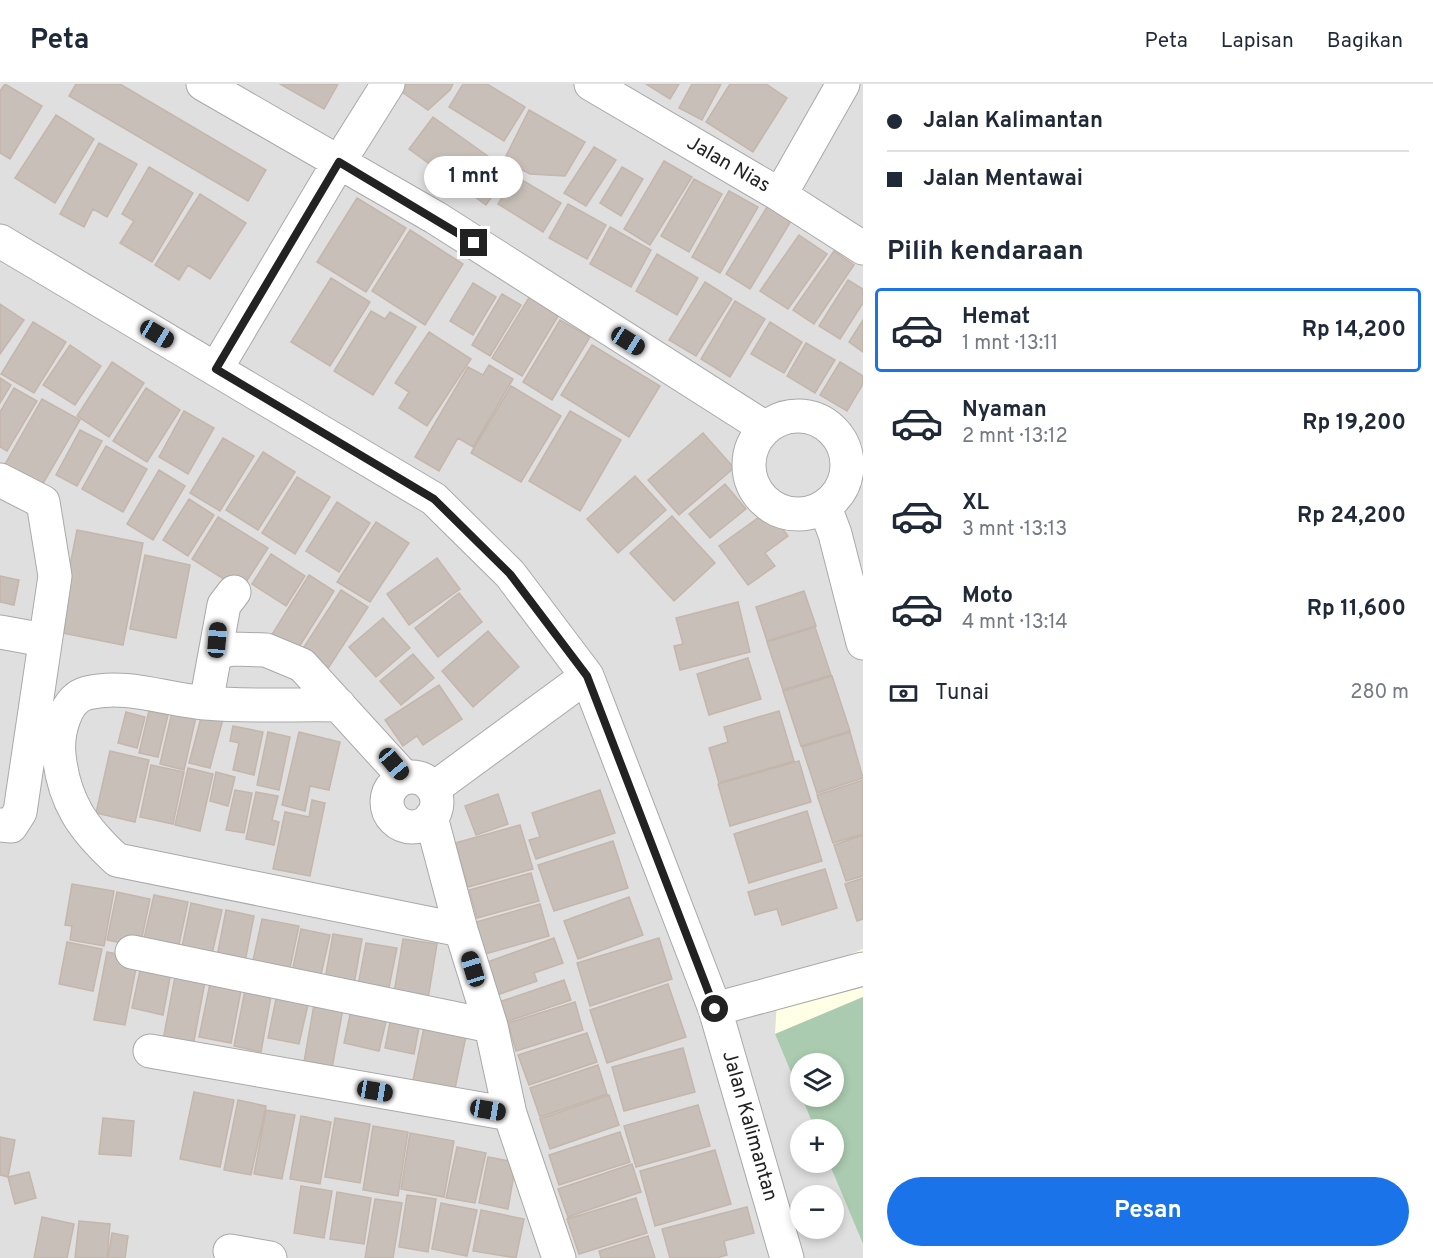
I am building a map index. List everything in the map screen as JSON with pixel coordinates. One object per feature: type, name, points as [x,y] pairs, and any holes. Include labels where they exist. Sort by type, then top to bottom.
[{"type":"street","points":[[203,84],[436,219],[764,428]]},
{"type":"street","points":[[216,369],[388,84]]},
{"type":"street","name":"Jalan Nias","points":[[591,84],[780,195],[863,248]]},
{"type":"street","points":[[780,195],[843,84]]},
{"type":"street","name":"Jalan Kalimantan","points":[[0,242],[434,499],[510,574],[587,676],[715,1009],[787,1258]]},
{"type":"street","points":[[790,414],[819,419],[856,455],[842,489],[825,507],[802,514],[777,510],[758,495],[748,472],[750,448],[764,428],[790,414]]},
{"type":"street","points":[[0,480],[43,502],[55,576],[20,812],[11,826],[0,825]]},
{"type":"street","points":[[825,507],[836,534],[863,643]]},
{"type":"street","points":[[206,703],[224,605],[234,592]]},
{"type":"street","points":[[0,632],[44,640]]},
{"type":"street","points":[[216,652],[234,649],[266,650],[302,665],[423,794],[491,1026],[510,1114],[559,1258]]},
{"type":"street","points":[[423,794],[587,676]]},
{"type":"street","points":[[339,705],[206,703],[123,690],[85,693],[66,711],[58,743],[62,781],[77,815],[98,843],[117,860],[461,930]]},
{"type":"street","points":[[132,952],[491,1026]]},
{"type":"street","points":[[715,1009],[863,969]]},
{"type":"street","points":[[150,1051],[510,1114]]},
{"type":"street","points":[[230,1251],[270,1258]]},
{"type":"shaded area","points":[[0,84],[863,84],[863,997],[775,1034],[790,1070],[790,1107],[806,1107],[811,1119],[790,1119],[790,1173],[833,1173],[838,1185],[790,1185],[790,1239],[844,1239],[844,1199],[863,1244],[863,1258],[0,1258]]},
{"type":"shaded area","points":[[863,949],[863,997],[775,1034],[778,984]]},
{"type":"shaded area","points":[[863,997],[863,1244],[844,1199],[844,1185],[838,1185],[833,1173],[844,1173],[844,1119],[811,1119],[806,1107],[844,1107],[844,1053],[790,1053],[790,1070],[775,1034]]},
{"type":"building","points":[[5,84],[42,106],[10,159],[0,153],[0,91]]},
{"type":"building","points":[[76,84],[120,84],[266,170],[248,201],[69,96]]},
{"type":"building","points":[[280,84],[338,84],[324,109]]},
{"type":"building","points":[[403,84],[453,84],[450,90],[428,110],[399,90]]},
{"type":"building","points":[[463,84],[487,84],[525,107],[504,141],[449,107]]},
{"type":"building","points":[[646,84],[679,84],[670,99]]},
{"type":"building","points":[[692,84],[721,84],[702,120],[679,108]]},
{"type":"building","points":[[730,84],[766,84],[787,98],[753,152],[706,122]]},
{"type":"building","points":[[529,110],[585,142],[565,176],[530,174],[504,160]]},
{"type":"building","points":[[56,115],[94,139],[55,203],[15,178]]},
{"type":"building","points":[[433,117],[510,172],[486,205],[409,149]]},
{"type":"building","points":[[99,143],[137,164],[107,217],[93,209],[84,227],[60,214]]},
{"type":"building","points":[[594,147],[616,160],[586,206],[564,193]]},
{"type":"building","points":[[664,161],[692,177],[650,245],[624,229]]},
{"type":"building","points":[[149,167],[193,193],[152,262],[120,243],[134,221],[122,214]]},
{"type":"building","points":[[622,167],[643,179],[621,216],[600,203]]},
{"type":"building","points":[[515,176],[561,203],[543,232],[498,204]]},
{"type":"building","points":[[694,179],[722,194],[689,252],[661,236]]},
{"type":"building","points":[[729,191],[758,207],[720,273],[692,257]]},
{"type":"building","points":[[200,194],[246,223],[210,279],[188,265],[179,280],[155,265]]},
{"type":"building","points":[[357,198],[406,228],[366,292],[317,262]]},
{"type":"building","points":[[770,202],[794,216],[750,289],[726,274]]},
{"type":"building","points":[[568,204],[606,225],[587,259],[549,238]]},
{"type":"building","points":[[610,227],[651,250],[631,287],[590,264]]},
{"type":"building","points":[[410,230],[463,264],[425,325],[372,291]]},
{"type":"building","points":[[799,235],[827,254],[788,309],[760,291]]},
{"type":"building","points":[[834,251],[854,265],[814,324],[793,310]]},
{"type":"building","points":[[657,254],[698,278],[677,315],[636,291]]},
{"type":"building","points":[[331,278],[370,302],[330,366],[291,342]]},
{"type":"building","points":[[848,280],[863,289],[863,303],[840,339],[819,326]]},
{"type":"building","points":[[705,282],[732,299],[696,356],[669,340]]},
{"type":"building","points":[[473,283],[496,297],[473,335],[450,321]]},
{"type":"building","points":[[502,294],[521,305],[490,356],[472,345]]},
{"type":"building","points":[[530,296],[560,313],[522,376],[492,358]]},
{"type":"building","points":[[735,301],[765,319],[730,377],[701,359]]},
{"type":"building","points":[[0,304],[24,320],[0,354]]},
{"type":"building","points":[[371,311],[385,319],[390,312],[416,327],[373,395],[334,371]]},
{"type":"building","points":[[560,320],[590,337],[552,400],[523,382]]},
{"type":"building","points":[[863,320],[863,352],[849,342]]},
{"type":"building","points":[[33,322],[66,342],[34,393],[1,374]]},
{"type":"building","points":[[770,322],[802,342],[784,373],[751,354]]},
{"type":"building","points":[[429,332],[471,359],[427,426],[399,408],[409,392],[395,383]]},
{"type":"building","points":[[806,343],[835,360],[815,393],[787,376]]},
{"type":"building","points":[[70,345],[101,366],[75,405],[43,385]]},
{"type":"building","points":[[592,345],[660,386],[629,437],[561,395]]},
{"type":"building","points":[[112,362],[144,383],[109,437],[77,416]]},
{"type":"building","points":[[840,362],[863,376],[863,384],[847,411],[820,395]]},
{"type":"building","points":[[489,365],[513,379],[473,447],[458,438],[439,471],[415,457],[468,367],[483,375]]},
{"type":"building","points":[[0,378],[11,385],[0,403]]},
{"type":"building","points":[[511,386],[561,416],[521,482],[471,453]]},
{"type":"building","points":[[14,388],[37,401],[7,451],[0,447],[0,412]]},
{"type":"building","points":[[146,388],[180,410],[147,462],[113,441]]},
{"type":"building","points":[[42,399],[80,420],[41,487],[4,466]]},
{"type":"building","points":[[184,411],[214,428],[188,474],[159,457]]},
{"type":"building","points":[[570,411],[621,440],[580,511],[529,481]]},
{"type":"building","points":[[80,430],[102,441],[77,486],[56,475]]},
{"type":"building","points":[[703,433],[734,468],[679,515],[648,480]]},
{"type":"building","points":[[223,438],[254,456],[220,511],[190,493]]},
{"type":"building","points":[[106,446],[147,469],[123,512],[82,489]]},
{"type":"building","points":[[263,452],[295,472],[258,530],[226,510]]},
{"type":"building","points":[[159,470],[185,486],[153,540],[127,524]]},
{"type":"building","points":[[635,476],[666,510],[618,553],[587,519]]},
{"type":"building","points":[[297,477],[330,497],[295,554],[262,533]]},
{"type":"building","points":[[725,484],[746,509],[710,538],[689,514]]},
{"type":"building","points":[[189,499],[214,515],[188,556],[163,540]]},
{"type":"building","points":[[337,502],[370,523],[339,572],[306,551]]},
{"type":"building","points":[[769,510],[788,536],[765,553],[775,566],[748,585],[719,546]]},
{"type":"building","points":[[672,516],[715,563],[674,601],[630,553]]},
{"type":"building","points":[[218,517],[268,548],[241,590],[192,559]]},
{"type":"building","points":[[376,522],[409,543],[370,602],[337,582]]},
{"type":"building","points":[[77,530],[143,543],[123,645],[57,632]]},
{"type":"building","points":[[271,554],[305,576],[286,606],[252,584]]},
{"type":"building","points":[[145,555],[190,565],[176,638],[130,629]]},
{"type":"building","points":[[437,558],[460,589],[409,625],[387,594]]},
{"type":"building","points":[[309,575],[334,591],[296,652],[271,636]]},
{"type":"building","points":[[0,576],[19,580],[14,605],[0,602]]},
{"type":"building","points":[[341,590],[368,607],[327,670],[300,653]]},
{"type":"building","points":[[804,591],[816,626],[767,641],[756,607]]},
{"type":"building","points":[[459,593],[482,622],[438,657],[415,628]]},
{"type":"building","points":[[738,602],[750,652],[680,670],[674,646],[683,644],[676,618]]},
{"type":"building","points":[[383,618],[410,648],[376,677],[349,647]]},
{"type":"building","points":[[815,627],[831,675],[783,690],[767,642]]},
{"type":"building","points":[[488,631],[519,667],[473,707],[442,671]]},
{"type":"building","points":[[413,654],[434,678],[401,705],[380,681]]},
{"type":"building","points":[[748,658],[761,699],[709,715],[697,674]]},
{"type":"building","points":[[832,676],[850,731],[801,746],[783,691]]},
{"type":"building","points":[[439,685],[462,719],[423,745],[417,736],[403,746],[385,720]]},
{"type":"building","points":[[149,711],[168,715],[158,757],[139,753]]},
{"type":"building","points":[[779,711],[794,761],[719,783],[709,748],[728,742],[724,727]]},
{"type":"building","points":[[126,712],[145,717],[137,748],[118,743]]},
{"type":"building","points":[[172,712],[196,717],[184,770],[160,764]]},
{"type":"building","points":[[202,714],[223,719],[210,768],[189,763]]},
{"type":"building","points":[[233,726],[263,732],[254,775],[233,770],[239,743],[230,741]]},
{"type":"building","points":[[268,732],[290,737],[279,790],[257,785]]},
{"type":"building","points":[[299,732],[340,742],[329,790],[310,786],[305,811],[282,805]]},
{"type":"building","points":[[850,732],[863,778],[817,793],[802,747]]},
{"type":"building","points":[[110,751],[149,760],[135,822],[96,813]]},
{"type":"building","points":[[799,761],[811,802],[730,826],[718,784]]},
{"type":"building","points":[[151,765],[184,772],[173,824],[140,817]]},
{"type":"building","points":[[188,768],[213,774],[200,831],[175,825]]},
{"type":"building","points":[[216,772],[235,777],[228,806],[210,801]]},
{"type":"building","points":[[863,780],[863,834],[833,843],[817,795]]},
{"type":"building","points":[[235,790],[252,793],[244,833],[226,830]]},
{"type":"building","points":[[600,790],[615,833],[536,859],[529,840],[540,837],[532,813]]},
{"type":"building","points":[[256,792],[278,796],[272,820],[279,822],[274,845],[246,839]]},
{"type":"building","points":[[498,794],[508,824],[476,835],[465,806]]},
{"type":"building","points":[[312,800],[325,803],[310,876],[273,869],[285,812],[309,817]]},
{"type":"building","points":[[807,811],[822,861],[749,883],[734,834]]},
{"type":"building","points":[[520,825],[533,869],[468,887],[455,843]]},
{"type":"building","points":[[863,835],[863,876],[846,881],[834,845]]},
{"type":"building","points":[[613,841],[628,888],[554,911],[538,865]]},
{"type":"building","points":[[825,869],[837,908],[782,925],[777,909],[755,915],[748,892]]},
{"type":"building","points":[[531,873],[539,901],[477,918],[469,890]]},
{"type":"building","points":[[863,878],[863,919],[857,921],[845,884]]},
{"type":"building","points":[[72,884],[114,891],[104,946],[70,940],[72,926],[65,925]]},
{"type":"building","points":[[117,892],[150,899],[140,947],[107,940]]},
{"type":"building","points":[[154,895],[188,902],[177,954],[142,947]]},
{"type":"building","points":[[629,897],[643,935],[578,959],[564,921]]},
{"type":"building","points":[[191,903],[222,910],[210,963],[180,957]]},
{"type":"building","points":[[540,904],[549,936],[485,954],[476,922]]},
{"type":"building","points":[[226,910],[254,916],[243,972],[215,967]]},
{"type":"building","points":[[262,919],[299,926],[288,977],[251,970]]},
{"type":"building","points":[[301,929],[330,935],[318,988],[290,982]]},
{"type":"building","points":[[333,934],[362,939],[353,990],[324,985]]},
{"type":"building","points":[[554,938],[563,963],[534,973],[537,981],[494,996],[482,964]]},
{"type":"building","points":[[659,938],[672,979],[590,1006],[577,963]]},
{"type":"building","points":[[403,939],[437,944],[427,1005],[393,999]]},
{"type":"building","points":[[67,942],[102,949],[93,991],[59,984]]},
{"type":"building","points":[[366,943],[397,948],[387,997],[357,991]]},
{"type":"building","points":[[107,952],[138,958],[125,1025],[94,1020]]},
{"type":"building","points":[[142,961],[172,967],[163,1015],[132,1008]]},
{"type":"building","points":[[177,966],[207,971],[193,1046],[163,1040]]},
{"type":"building","points":[[212,974],[243,980],[231,1043],[199,1037]]},
{"type":"building","points":[[247,980],[273,985],[261,1052],[234,1046]]},
{"type":"building","points":[[564,980],[571,1000],[506,1022],[499,1002]]},
{"type":"building","points":[[668,984],[686,1037],[607,1063],[590,1010]]},
{"type":"building","points":[[278,989],[310,996],[299,1044],[268,1038]]},
{"type":"building","points":[[316,993],[345,998],[332,1068],[304,1062]]},
{"type":"building","points":[[353,1001],[389,1009],[379,1051],[344,1043]]},
{"type":"building","points":[[575,1002],[583,1030],[516,1051],[508,1023]]},
{"type":"building","points":[[392,1012],[421,1017],[414,1054],[385,1048]]},
{"type":"building","points":[[426,1018],[468,1027],[454,1093],[412,1085]]},
{"type":"building","points":[[587,1033],[597,1062],[529,1085],[518,1055]]},
{"type":"building","points":[[683,1048],[695,1092],[624,1111],[612,1067]]},
{"type":"building","points":[[598,1065],[607,1094],[540,1117],[530,1088]]},
{"type":"building","points":[[194,1092],[234,1100],[220,1167],[180,1159]]},
{"type":"building","points":[[609,1095],[619,1125],[550,1149],[540,1119]]},
{"type":"building","points":[[238,1100],[266,1106],[251,1175],[224,1170]]},
{"type":"building","points":[[698,1105],[710,1146],[636,1167],[624,1126]]},
{"type":"building","points":[[266,1110],[295,1115],[282,1179],[254,1174]]},
{"type":"building","points":[[301,1116],[331,1122],[320,1184],[290,1179]]},
{"type":"building","points":[[103,1118],[134,1121],[131,1156],[99,1154]]},
{"type":"building","points":[[335,1118],[370,1124],[360,1183],[325,1177]]},
{"type":"building","points":[[373,1126],[408,1132],[398,1196],[363,1190]]},
{"type":"building","points":[[620,1132],[630,1162],[559,1185],[549,1155]]},
{"type":"building","points":[[410,1133],[454,1141],[444,1197],[401,1189]]},
{"type":"building","points":[[0,1137],[15,1140],[8,1177],[0,1175]]},
{"type":"building","points":[[457,1147],[486,1153],[475,1203],[446,1198]]},
{"type":"building","points":[[715,1150],[731,1204],[655,1226],[640,1171]]},
{"type":"building","points":[[488,1157],[516,1162],[508,1209],[479,1203]]},
{"type":"building","points":[[632,1164],[641,1192],[568,1217],[558,1189]]},
{"type":"building","points":[[29,1172],[36,1198],[15,1204],[8,1177]]},
{"type":"building","points":[[301,1186],[332,1191],[324,1238],[294,1233]]},
{"type":"building","points":[[337,1192],[371,1198],[364,1244],[330,1239]]},
{"type":"building","points":[[407,1195],[436,1199],[428,1252],[399,1247]]},
{"type":"building","points":[[636,1198],[647,1233],[579,1254],[567,1219]]},
{"type":"building","points":[[375,1199],[402,1203],[393,1258],[365,1258]]},
{"type":"building","points":[[441,1203],[477,1210],[467,1256],[432,1249]]},
{"type":"building","points":[[747,1207],[754,1233],[724,1241],[727,1255],[717,1258],[670,1258],[662,1229]]},
{"type":"building","points":[[481,1210],[524,1219],[516,1258],[473,1251]]},
{"type":"building","points":[[42,1217],[74,1224],[67,1258],[34,1258]]},
{"type":"building","points":[[79,1221],[110,1224],[107,1258],[75,1258]]},
{"type":"building","points":[[112,1233],[128,1236],[125,1258],[108,1258]]},
{"type":"building","points":[[648,1236],[655,1258],[601,1258],[599,1251]]},
{"type":"route","points":[[474,243],[339,162],[216,369],[434,499],[510,574],[587,676],[715,1009]]}]
